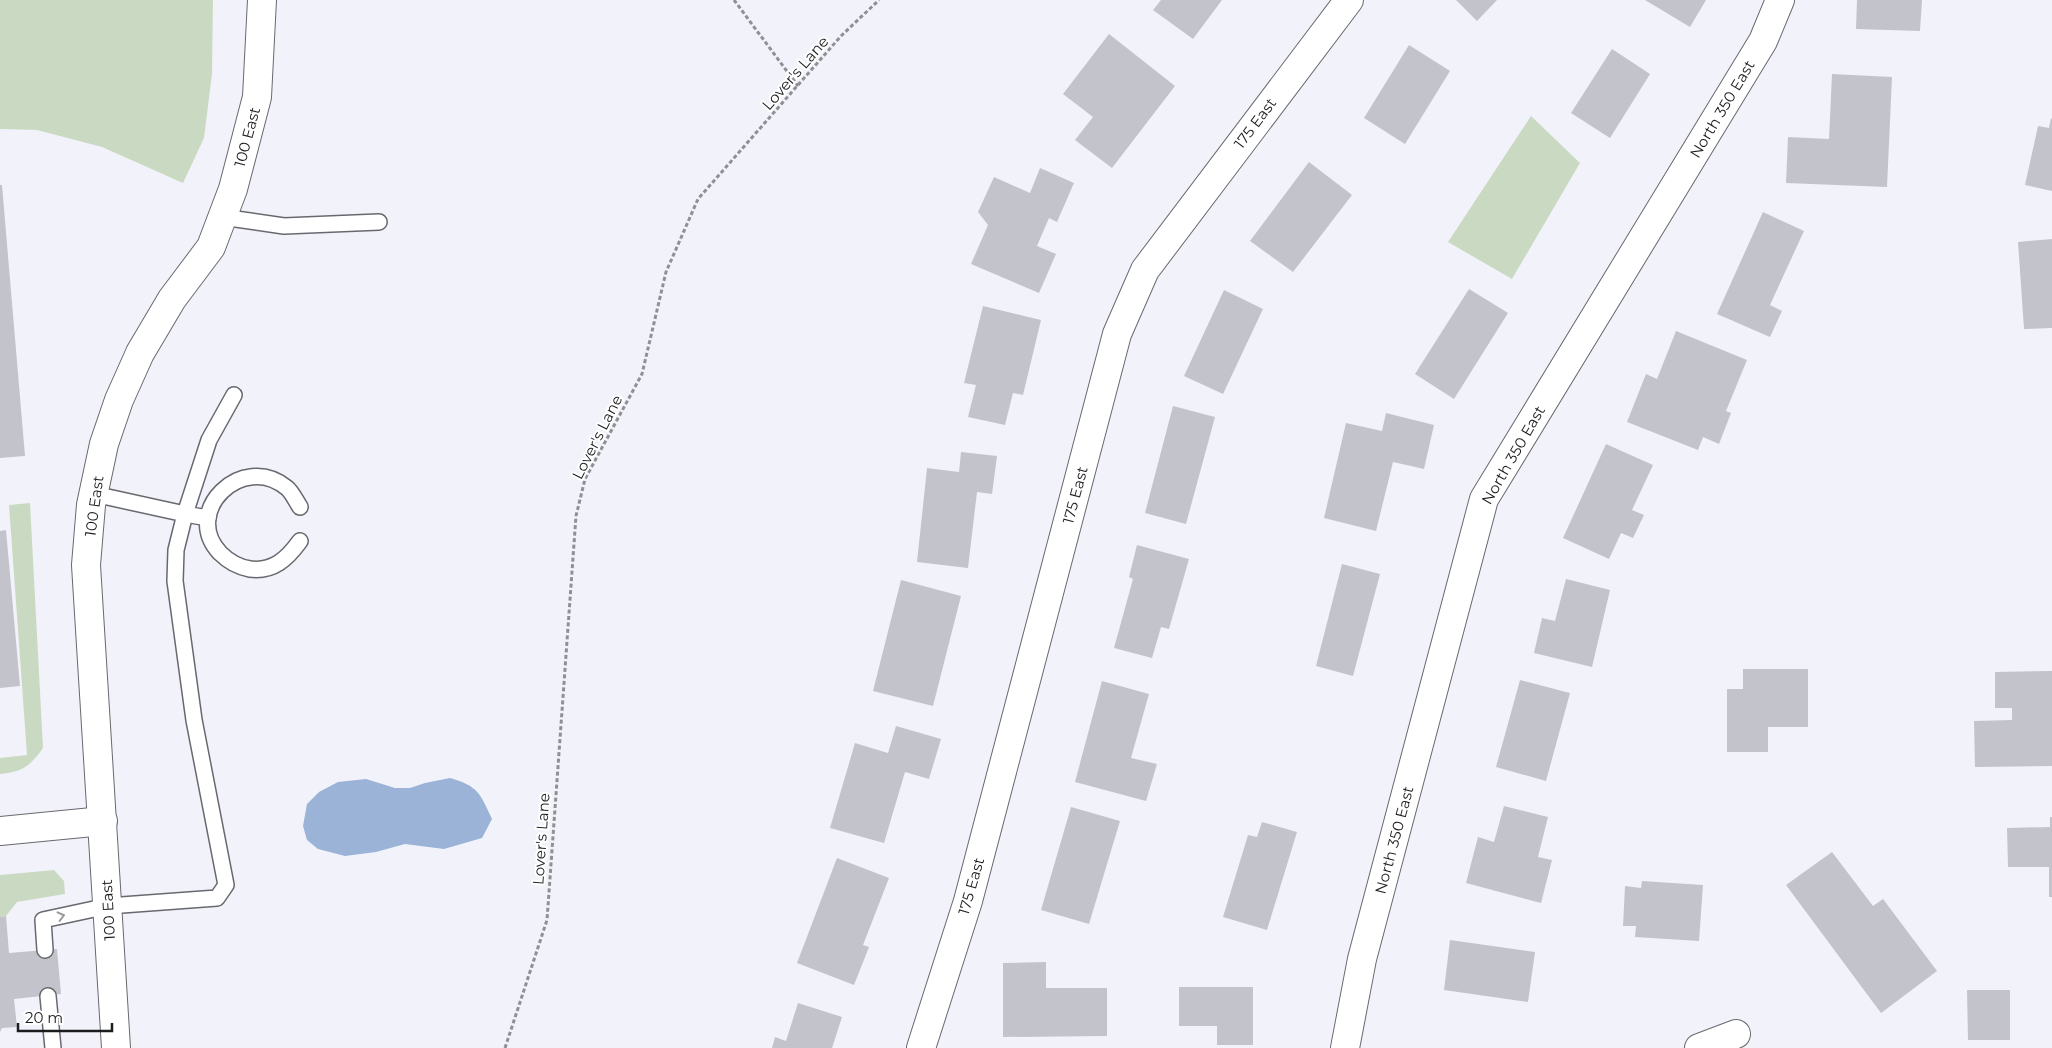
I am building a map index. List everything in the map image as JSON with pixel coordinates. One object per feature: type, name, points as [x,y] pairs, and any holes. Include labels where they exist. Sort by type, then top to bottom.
[{"type":"street","name":"100 East","points":[[116,1048],[86,565],[94,494],[104,444],[119,400],[140,353],[172,299],[211,247],[233,189],[257,97],[262,0]]},
{"type":"street","name":"175 East","points":[[921,1048],[968,901],[1117,334],[1145,270],[1349,0]]},
{"type":"street","name":"North 350 East","points":[[1346,1048],[1362,959],[1484,499],[1763,41],[1780,0]]},
{"type":"street","points":[[0,831],[103,821]]},
{"type":"street","points":[[1699,1048],[1736,1034]]},
{"type":"lane","points":[[222,217],[284,226],[379,222]]},
{"type":"lane","points":[[45,950],[43,920],[108,906],[217,898],[226,886],[194,720],[175,580],[176,550],[185,514],[209,440],[234,395]]},
{"type":"lane","points":[[300,507],[289,489],[276,481],[262,476],[247,477],[233,482],[221,491],[212,504],[208,518],[210,534],[216,549],[227,561],[242,568],[258,570],[273,566],[287,558],[300,541]]},
{"type":"lane","points":[[94,494],[208,518]]},
{"type":"lane","points":[[48,996],[52,1048]]},
{"type":"path","points":[[734,0],[798,86]]},
{"type":"path","name":"Lover's Lane","points":[[505,1048],[547,920],[576,516],[585,479],[642,374],[666,272],[698,199],[841,36],[879,0]]},
{"type":"green space","points":[[0,0],[213,0],[212,74],[204,138],[183,183],[102,147],[37,130],[0,129]]},
{"type":"green space","points":[[1531,116],[1580,163],[1512,279],[1448,242]]},
{"type":"green space","points":[[30,503],[43,748],[30,764],[15,772],[0,774],[0,758],[27,755],[9,505]]},
{"type":"green space","points":[[54,870],[64,881],[65,894],[17,902],[6,916],[0,917],[0,875]]},
{"type":"water","points":[[450,778],[467,784],[481,797],[492,819],[482,838],[444,849],[405,844],[376,852],[345,856],[318,849],[307,840],[303,826],[307,804],[319,792],[338,782],[366,779],[395,788],[410,788]]},
{"type":"building","points":[[1161,0],[1222,0],[1193,39],[1153,10]]},
{"type":"building","points":[[1456,0],[1497,0],[1477,21]]},
{"type":"building","points":[[1645,0],[1706,0],[1690,27]]},
{"type":"building","points":[[1857,0],[1922,0],[1920,31],[1856,29]]},
{"type":"building","points":[[1109,34],[1175,86],[1112,168],[1075,140],[1093,117],[1063,94]]},
{"type":"building","points":[[1409,45],[1450,71],[1405,144],[1364,118]]},
{"type":"building","points":[[1612,49],[1650,74],[1610,138],[1571,113]]},
{"type":"building","points":[[1832,74],[1892,77],[1887,187],[1786,183],[1788,137],[1829,139]]},
{"type":"building","points":[[2051,118],[2052,191],[2025,185],[2038,126],[2049,128]]},
{"type":"building","points":[[1309,162],[1352,195],[1293,272],[1250,241]]},
{"type":"building","points":[[1040,168],[1074,183],[1057,222],[1049,218],[1037,246],[1056,254],[1039,293],[971,264],[988,225],[978,212],[994,177],[1030,193]]},
{"type":"building","points":[[0,185],[2,185],[25,456],[0,458]]},
{"type":"building","points":[[1763,212],[1804,231],[1770,305],[1782,311],[1770,337],[1717,314]]},
{"type":"building","points":[[2052,239],[2052,328],[2024,329],[2018,242]]},
{"type":"building","points":[[1469,289],[1508,313],[1454,399],[1415,374]]},
{"type":"building","points":[[1224,290],[1263,309],[1223,394],[1184,376]]},
{"type":"building","points":[[983,306],[1041,320],[1023,395],[1013,393],[1005,425],[968,417],[976,385],[964,383]]},
{"type":"building","points":[[1676,331],[1747,360],[1726,411],[1731,413],[1719,444],[1703,437],[1698,450],[1627,422],[1646,374],[1657,379]]},
{"type":"building","points":[[1173,406],[1215,417],[1186,524],[1145,513]]},
{"type":"building","points":[[1386,413],[1434,425],[1424,469],[1393,462],[1376,531],[1324,518],[1346,423],[1382,431]]},
{"type":"building","points":[[1606,444],[1653,465],[1632,510],[1644,515],[1633,538],[1621,533],[1609,559],[1563,538]]},
{"type":"building","points":[[961,452],[997,456],[992,494],[977,492],[968,568],[917,562],[927,468],[959,472]]},
{"type":"building","points":[[6,530],[20,686],[0,688],[0,531]]},
{"type":"building","points":[[1137,545],[1189,559],[1169,629],[1161,627],[1152,658],[1114,648],[1133,579],[1129,577]]},
{"type":"building","points":[[1342,564],[1380,574],[1353,676],[1316,666]]},
{"type":"building","points":[[1566,579],[1610,590],[1592,667],[1534,653],[1542,618],[1555,621]]},
{"type":"building","points":[[901,580],[961,596],[933,706],[873,691]]},
{"type":"building","points":[[1743,669],[1808,669],[1808,727],[1768,727],[1768,752],[1727,752],[1727,689],[1743,689]]},
{"type":"building","points":[[2052,671],[2052,766],[1975,767],[1974,721],[2012,720],[2012,708],[1995,708],[1995,672]]},
{"type":"building","points":[[1520,680],[1570,693],[1546,781],[1496,767]]},
{"type":"building","points":[[1102,681],[1149,694],[1131,758],[1157,764],[1146,801],[1075,782]]},
{"type":"building","points":[[896,726],[941,739],[929,779],[905,772],[884,843],[830,828],[855,743],[888,753]]},
{"type":"building","points":[[1504,806],[1548,817],[1538,857],[1552,860],[1541,903],[1466,883],[1478,837],[1494,842]]},
{"type":"building","points":[[1071,807],[1120,821],[1089,924],[1041,910]]},
{"type":"building","points":[[2050,817],[2052,817],[2052,897],[2049,897],[2049,867],[2008,867],[2007,828],[2050,827]]},
{"type":"building","points":[[1262,822],[1297,832],[1267,930],[1223,917],[1248,835],[1257,837]]},
{"type":"building","points":[[1832,852],[1873,906],[1883,899],[1937,971],[1881,1013],[1786,885]]},
{"type":"building","points":[[837,858],[889,878],[863,945],[869,947],[854,985],[797,963]]},
{"type":"building","points":[[1642,881],[1703,885],[1699,941],[1635,937],[1636,926],[1623,926],[1625,886],[1641,888]]},
{"type":"building","points":[[6,916],[9,953],[57,949],[61,994],[14,999],[17,1027],[2,1028],[0,1032],[0,917]]},
{"type":"building","points":[[1450,940],[1535,952],[1528,1002],[1444,990]]},
{"type":"building","points":[[1046,962],[1046,988],[1107,988],[1107,1036],[1003,1037],[1003,963]]},
{"type":"building","points":[[1179,987],[1253,987],[1253,1045],[1217,1045],[1217,1026],[1179,1026]]},
{"type":"building","points":[[1967,990],[2010,990],[2010,1040],[1968,1040]]},
{"type":"building","points":[[798,1003],[842,1017],[832,1048],[772,1048],[775,1037],[786,1041]]}]
